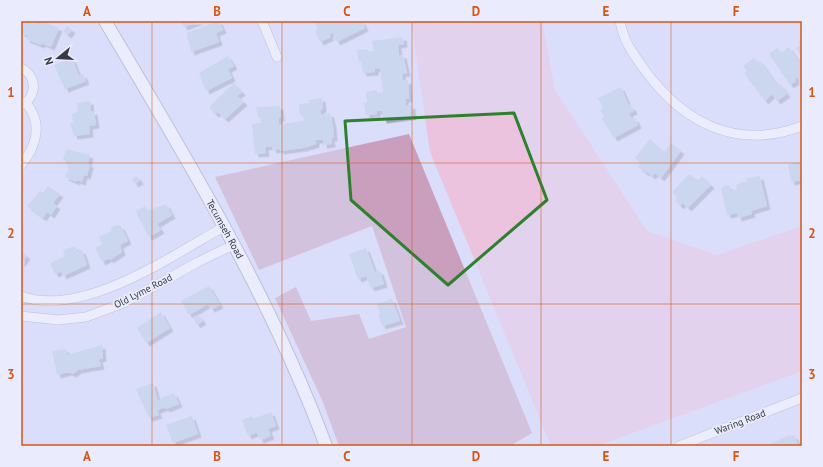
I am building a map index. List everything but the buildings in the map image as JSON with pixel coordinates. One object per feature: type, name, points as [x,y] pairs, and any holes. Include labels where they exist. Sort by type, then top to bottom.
[{"type":"street","name":"Tecumseh Road","points":[[105,21],[235,244],[279,332],[310,401],[326,446]]},
{"type":"street","points":[[262,21],[277,57]]},
{"type":"street","points":[[620,21],[630,50],[652,81],[683,111],[699,122],[730,132],[752,136],[775,134],[802,126]]},
{"type":"street","points":[[21,68],[30,74],[33,82],[34,89],[31,97],[24,104],[33,112],[36,128],[35,139],[26,159],[21,165]]},
{"type":"street","name":"Old Lyme Road","points":[[21,296],[49,300],[72,299],[106,289],[137,275],[225,226]]},
{"type":"street","name":"Old Lyme Road","points":[[21,316],[58,320],[86,317],[126,302],[198,262],[235,244]]},
{"type":"street","name":"Waring Road","points":[[679,446],[802,398]]},
{"type":"highlighted area","points":[[514,113],[547,200],[448,285],[351,200],[345,121]]},
{"type":"shaded area","points":[[411,21],[542,21],[555,90],[647,231],[717,255],[802,226],[802,371],[597,446],[551,446],[430,152]]},
{"type":"shaded area","points":[[409,134],[532,433],[510,446],[339,446],[322,400],[275,298],[296,287],[311,321],[359,314],[369,339],[406,327],[372,226],[259,270],[215,177]]}]
